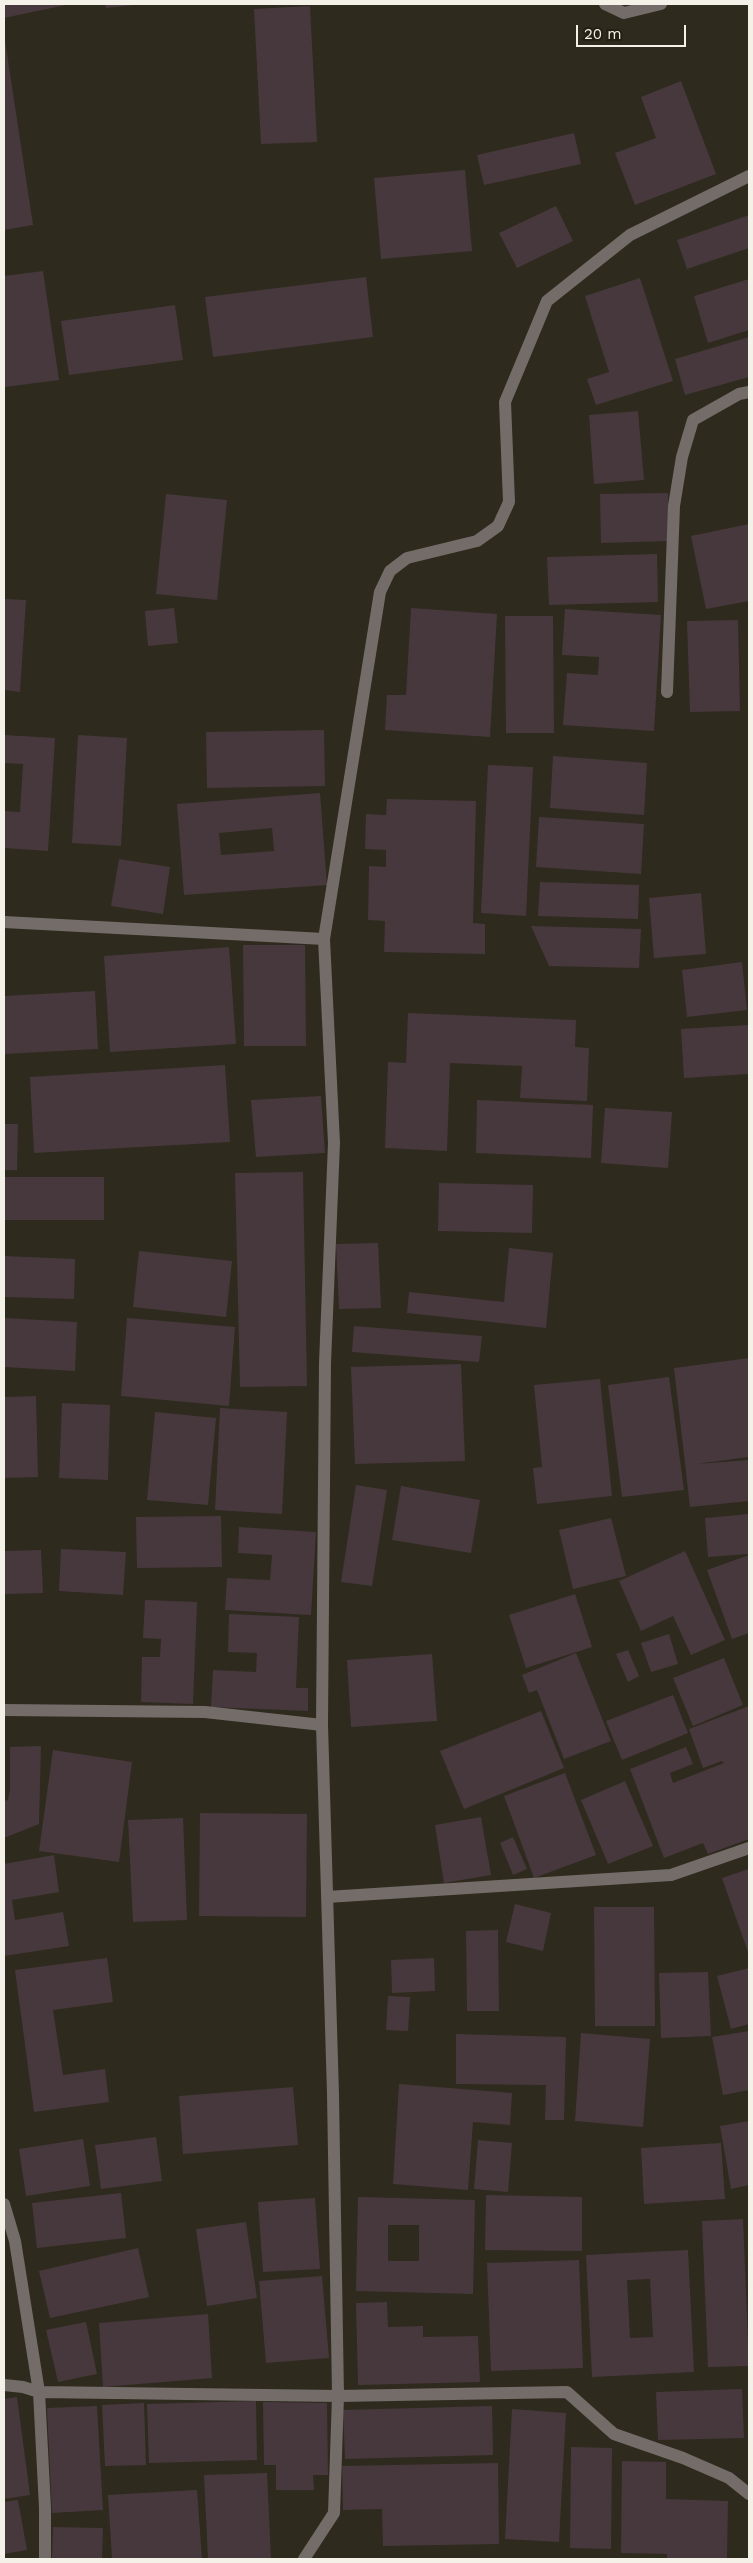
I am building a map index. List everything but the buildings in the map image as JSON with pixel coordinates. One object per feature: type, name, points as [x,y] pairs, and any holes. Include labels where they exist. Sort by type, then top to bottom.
[{"type":"street","points":[[605,4],[624,12],[661,4]]},
{"type":"street","points":[[304,2559],[334,2512],[338,2396],[322,1725],[325,1363],[334,1143],[324,940],[380,592],[390,571],[407,558],[477,541],[498,526],[508,502],[505,402],[547,301],[630,235],[749,176]]},
{"type":"street","points":[[667,692],[674,506],[682,457],[693,420],[739,394],[749,392]]},
{"type":"street","points":[[4,922],[324,940]]},
{"type":"street","points":[[4,1710],[205,1712],[322,1725]]},
{"type":"street","points":[[327,1897],[671,1875],[749,1848]]},
{"type":"street","points":[[4,2204],[15,2241],[39,2392],[45,2508],[45,2559]]},
{"type":"street","points":[[4,2385],[24,2386],[39,2392],[338,2396],[567,2392],[614,2434],[683,2458],[729,2478],[749,2494]]}]
